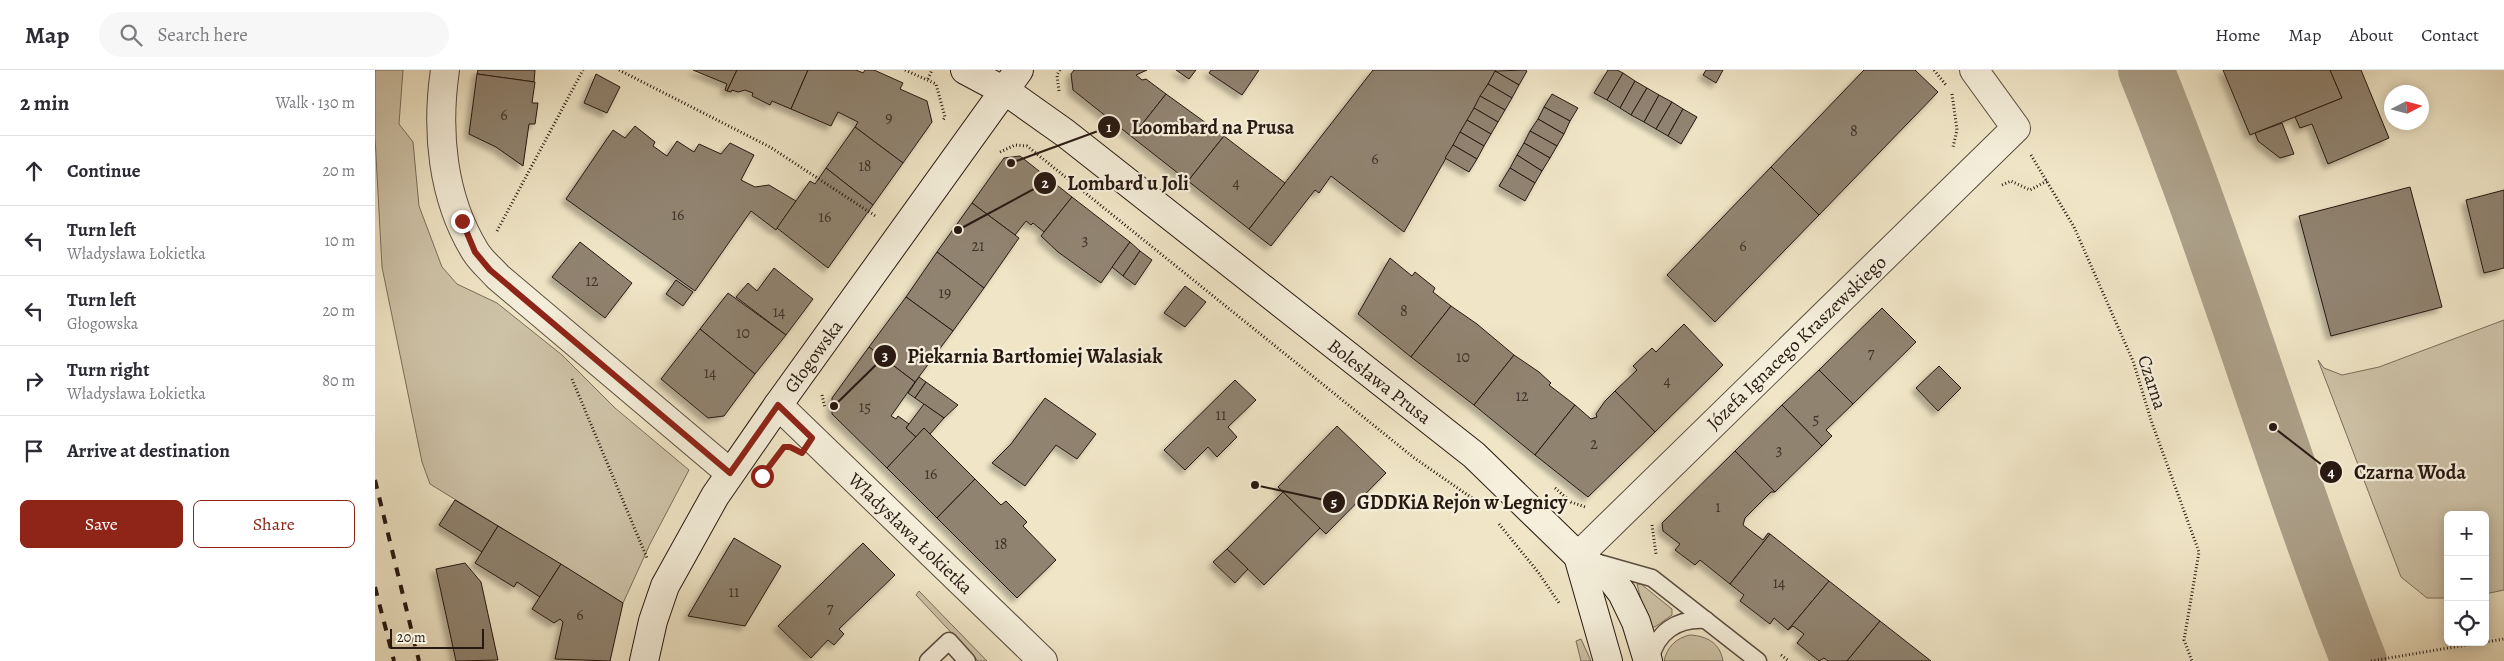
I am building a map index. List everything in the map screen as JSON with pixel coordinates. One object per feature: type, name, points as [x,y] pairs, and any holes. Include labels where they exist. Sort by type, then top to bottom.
[{"type":"street","points":[[445,70],[440,117],[442,153],[459,215],[470,242],[481,260],[498,277],[730,473]]},
{"type":"street","name":"Bolesława Prusa","points":[[965,70],[1011,80],[1073,139],[1475,455],[1578,556]]},
{"type":"street","points":[[1975,70],[2016,128]]},
{"type":"street","name":"Głogowska","points":[[643,661],[662,594],[691,536],[730,473],[1011,80]]},
{"type":"street","name":"Józefa Ignacego Kraszewskiego","points":[[1578,556],[2016,128]]},
{"type":"street","name":"Władysława Łokietka","points":[[778,405],[1043,661]]},
{"type":"street","points":[[1578,556],[1608,661]]},
{"type":"street","points":[[1578,556],[1612,580],[1622,593],[1636,622],[1649,661]]},
{"type":"lane","name":"Bolesława Prusa","points":[[1578,556],[1652,578],[1757,661]]},
{"type":"lane","points":[[1649,661],[1658,639],[1667,629],[1685,620],[1706,620]]},
{"type":"lane","points":[[928,661],[949,642],[967,661]]},
{"type":"path","points":[[481,260],[583,70]]},
{"type":"path","points":[[619,70],[770,147],[902,234]]},
{"type":"path","points":[[928,79],[932,70]]},
{"type":"path","points":[[1060,70],[1057,75],[1057,83],[1059,92],[1063,96]]},
{"type":"path","points":[[1934,70],[1952,92],[1956,110],[1957,130],[1953,146],[1949,152]]},
{"type":"path","name":"Czarna","points":[[2016,128],[2074,227],[2133,361],[2152,423],[2199,552],[2184,640],[2192,661]]},
{"type":"path","points":[[1027,146],[1413,456],[1477,501]]},
{"type":"path","points":[[1999,186],[2011,182],[2030,190],[2047,181]]},
{"type":"path","points":[[568,371],[662,594]]},
{"type":"path","points":[[1548,483],[1571,502],[1589,507]]},
{"type":"path","points":[[1496,521],[1538,572],[1562,609]]},
{"type":"path","points":[[1652,523],[1657,555]]},
{"type":"path","points":[[2489,641],[2504,639]]},
{"type":"path","points":[[2371,661],[2462,646]]},
{"type":"path","points":[[1773,648],[1789,661]]},
{"type":"shaded area","points":[[375,70],[403,70],[399,124],[413,142],[419,206],[442,267],[457,284],[497,303],[562,355],[615,408],[689,470],[650,544],[623,603],[430,484],[422,462],[382,267],[375,137]]},
{"type":"shaded area","points":[[2504,320],[2504,590],[2489,593],[2489,511],[2444,511],[2444,598],[2427,598],[2401,577],[2318,360],[2324,368],[2342,375],[2379,367]]},
{"type":"shaded area","points":[[1637,584],[1641,584],[1672,609],[1672,615],[1655,627],[1651,627]]},
{"type":"shaded area","points":[[919,591],[987,661],[978,661],[916,595]]},
{"type":"shaded area","points":[[1690,635],[1702,637],[1716,645],[1723,661],[1664,661],[1667,651],[1673,644],[1680,638]]},
{"type":"shaded area","points":[[1581,639],[1591,661],[1581,661],[1576,641]]},
{"type":"building","points":[[478,70],[535,70],[534,82],[477,74]]},
{"type":"building","points":[[693,70],[737,70],[727,91],[725,90],[727,84]]},
{"type":"building","points":[[737,70],[808,70],[791,109],[772,101],[770,105],[752,96],[753,93],[745,90],[738,92],[727,91]]},
{"type":"building","points":[[808,70],[856,70],[863,73],[865,70],[874,70],[903,83],[900,89],[927,101],[932,122],[903,163],[855,127],[858,122],[838,112],[831,126],[791,109]]},
{"type":"building","points":[[1074,70],[1147,70],[1136,75],[1142,80],[1146,79],[1166,94],[1132,137],[1073,90],[1071,74]]},
{"type":"building","points":[[1176,70],[1196,70],[1189,79]]},
{"type":"building","points":[[1211,70],[1259,70],[1242,95],[1209,73]]},
{"type":"building","points":[[1373,70],[1496,70],[1404,232],[1331,176],[1319,193],[1315,190],[1271,246],[1249,229]]},
{"type":"building","points":[[1608,70],[1617,70],[1623,73],[1607,100],[1594,93]]},
{"type":"building","points":[[1706,70],[1723,70],[1716,83],[1703,75]]},
{"type":"building","points":[[1864,70],[1915,70],[1938,92],[1819,215],[1771,167]]},
{"type":"building","points":[[2223,70],[2330,70],[2342,98],[2250,135]]},
{"type":"building","points":[[2330,70],[2361,70],[2384,130],[2389,138],[2328,164],[2312,124],[2300,128],[2295,117],[2342,98]]},
{"type":"building","points":[[1495,71],[1527,71],[1519,85]]},
{"type":"building","points":[[1495,71],[1519,85],[1512,98],[1488,84]]},
{"type":"building","points":[[1623,73],[1635,81],[1620,108],[1607,100]]},
{"type":"building","points":[[477,74],[535,82],[532,103],[538,103],[535,124],[529,124],[523,166],[496,147],[469,134]]},
{"type":"building","points":[[596,74],[620,87],[607,113],[584,103]]},
{"type":"building","points":[[1635,81],[1647,88],[1631,115],[1620,108]]},
{"type":"building","points":[[1488,84],[1512,98],[1505,110],[1480,96]]},
{"type":"building","points":[[1647,88],[1659,95],[1644,122],[1631,115]]},
{"type":"building","points":[[1166,94],[1224,136],[1188,181],[1132,137]]},
{"type":"building","points":[[1552,94],[1578,108],[1570,121],[1544,107]]},
{"type":"building","points":[[1659,95],[1672,102],[1656,129],[1644,122]]},
{"type":"building","points":[[1480,96],[1505,110],[1498,122],[1474,108]]},
{"type":"building","points":[[1672,102],[1683,109],[1668,136],[1656,129]]},
{"type":"building","points":[[1544,107],[1570,121],[1564,134],[1538,119]]},
{"type":"building","points":[[1474,108],[1498,122],[1491,134],[1467,120]]},
{"type":"building","points":[[1683,109],[1697,117],[1681,144],[1668,136]]},
{"type":"building","points":[[1538,119],[1564,134],[1557,146],[1530,131]]},
{"type":"building","points":[[1467,120],[1491,134],[1484,146],[1460,132]]},
{"type":"building","points":[[2282,123],[2294,154],[2280,158],[2258,141],[2255,133]]},
{"type":"building","points":[[635,126],[655,142],[653,146],[667,156],[677,141],[694,152],[699,144],[721,154],[730,143],[754,155],[741,180],[755,187],[769,185],[796,201],[776,230],[751,211],[695,291],[566,199],[613,130],[625,138]]},
{"type":"building","points":[[855,127],[903,163],[873,205],[826,168]]},
{"type":"building","points":[[1530,131],[1557,146],[1550,158],[1524,143]]},
{"type":"building","points":[[1460,132],[1484,146],[1477,159],[1453,145]]},
{"type":"building","points":[[1224,136],[1285,183],[1249,229],[1188,181]]},
{"type":"building","points":[[1524,143],[1550,158],[1542,171],[1517,155]]},
{"type":"building","points":[[1453,145],[1477,159],[1469,172],[1445,158]]},
{"type":"building","points":[[1517,155],[1542,171],[1535,183],[1510,168]]},
{"type":"building","points":[[1020,156],[1072,197],[1044,232],[1033,223],[1031,225],[1026,221],[1015,235],[972,203],[1004,158]]},
{"type":"building","points":[[1771,167],[1819,215],[1715,322],[1667,275]]},
{"type":"building","points":[[826,168],[873,205],[828,268],[777,228],[810,181],[815,184]]},
{"type":"building","points":[[1510,168],[1535,183],[1525,201],[1499,186]]},
{"type":"building","points":[[2410,187],[2442,307],[2331,336],[2299,216]]},
{"type":"building","points":[[2504,190],[2504,268],[2484,273],[2466,200]]},
{"type":"building","points":[[1072,197],[1130,242],[1101,283],[1058,252],[1041,236]]},
{"type":"building","points":[[972,203],[1019,238],[984,288],[937,252]]},
{"type":"building","points":[[580,242],[632,283],[605,318],[552,277]]},
{"type":"building","points":[[1130,242],[1140,251],[1123,276],[1112,267]]},
{"type":"building","points":[[1140,251],[1152,260],[1135,285],[1123,276]]},
{"type":"building","points":[[937,252],[984,288],[953,331],[906,297]]},
{"type":"building","points":[[1390,258],[1412,276],[1415,272],[1435,288],[1433,292],[1451,306],[1411,357],[1358,314]]},
{"type":"building","points":[[774,268],[813,299],[786,335],[736,297],[748,283],[757,291]]},
{"type":"building","points":[[676,280],[693,292],[683,306],[666,294]]},
{"type":"building","points":[[1185,286],[1206,302],[1185,327],[1164,313]]},
{"type":"building","points":[[728,293],[786,335],[755,374],[700,329]]},
{"type":"building","points":[[906,297],[953,331],[915,382],[869,347]]},
{"type":"building","points":[[1451,306],[1477,324],[1514,355],[1474,405],[1411,357]]},
{"type":"building","points":[[1882,308],[1916,342],[1853,404],[1819,370]]},
{"type":"building","points":[[1684,324],[1723,365],[1655,432],[1615,391],[1637,370],[1633,366],[1652,348],[1656,352]]},
{"type":"building","points":[[700,329],[755,374],[724,416],[708,418],[661,379]]},
{"type":"building","points":[[869,347],[915,382],[891,416],[896,419],[898,416],[909,424],[906,428],[916,437],[887,468],[832,414],[832,398]]},
{"type":"building","points":[[1514,355],[1539,372],[1551,383],[1549,385],[1575,405],[1535,455],[1474,405]]},
{"type":"building","points":[[1939,366],[1961,388],[1938,411],[1916,388]]},
{"type":"building","points":[[1819,370],[1853,404],[1826,430],[1832,436],[1822,446],[1782,405]]},
{"type":"building","points":[[919,377],[926,382],[915,398],[908,393]]},
{"type":"building","points":[[1235,380],[1256,400],[1228,427],[1237,437],[1217,457],[1208,447],[1185,470],[1164,450]]},
{"type":"building","points":[[926,382],[958,405],[944,418],[915,398]]},
{"type":"building","points":[[1615,391],[1655,432],[1588,497],[1535,455],[1575,405],[1591,419],[1597,417],[1596,414],[1605,401]]},
{"type":"building","points":[[1045,398],[1096,434],[1077,459],[1056,445],[1025,486],[992,463],[1011,444]]},
{"type":"building","points":[[924,404],[944,418],[930,434],[924,428],[916,437],[906,428]]},
{"type":"building","points":[[1782,405],[1822,446],[1775,492],[1735,451]]},
{"type":"building","points":[[1337,426],[1386,473],[1326,534],[1278,487]]},
{"type":"building","points":[[924,428],[975,479],[937,518],[887,468]]},
{"type":"building","points":[[1735,451],[1775,492],[1771,492],[1745,518],[1743,525],[1763,540],[1768,533],[1770,534],[1730,584],[1700,560],[1695,565],[1675,550],[1680,544],[1663,531],[1662,523]]},
{"type":"building","points":[[975,479],[1001,505],[1006,501],[1027,522],[1023,526],[1056,560],[1017,598],[937,518]]},
{"type":"building","points":[[1283,492],[1320,528],[1264,585],[1227,549]]},
{"type":"building","points":[[455,500],[498,526],[482,552],[439,525]]},
{"type":"building","points":[[498,526],[561,564],[540,597],[517,582],[514,587],[475,563]]},
{"type":"building","points":[[1770,534],[1829,581],[1788,630],[1774,618],[1770,624],[1740,601],[1744,595],[1730,584]]},
{"type":"building","points":[[734,538],[781,566],[745,626],[688,616]]},
{"type":"building","points":[[863,543],[895,575],[839,629],[844,634],[834,645],[828,640],[811,658],[778,626]]},
{"type":"building","points":[[1227,549],[1248,569],[1235,583],[1213,562]]},
{"type":"building","points":[[465,563],[481,582],[498,660],[456,661],[436,569]]},
{"type":"building","points":[[561,564],[623,603],[610,661],[555,659],[563,622],[560,619],[554,623],[532,609]]},
{"type":"building","points":[[1829,581],[1880,621],[1847,661],[1828,661],[1824,658],[1819,661],[1797,643],[1804,634],[1793,626],[1788,630]]},
{"type":"building","points":[[1880,621],[1931,661],[1847,661]]},
{"type":"waterway","points":[[2146,70],[2202,217],[2304,514],[2359,661]]},
{"type":"railway","points":[[375,480],[419,661]]},
{"type":"railway","points":[[375,587],[394,661]]},
{"type":"place","name":"Loombard na Prusa","points":[[1011,163]]},
{"type":"place","name":"Lombard u Joli","points":[[958,230]]},
{"type":"place","name":"Piekarnia Bartłomiej Walasiak","points":[[834,406]]},
{"type":"place","name":"Czarna Woda","points":[[2273,427]]},
{"type":"place","name":"GDDKiA Rejon w Legnicy","points":[[1255,485]]},
{"type":"route","points":[[462,221],[475,252],[490,270],[730,473],[778,405],[812,438],[802,453],[790,447],[784,447],[778,452],[762,476]]}]
